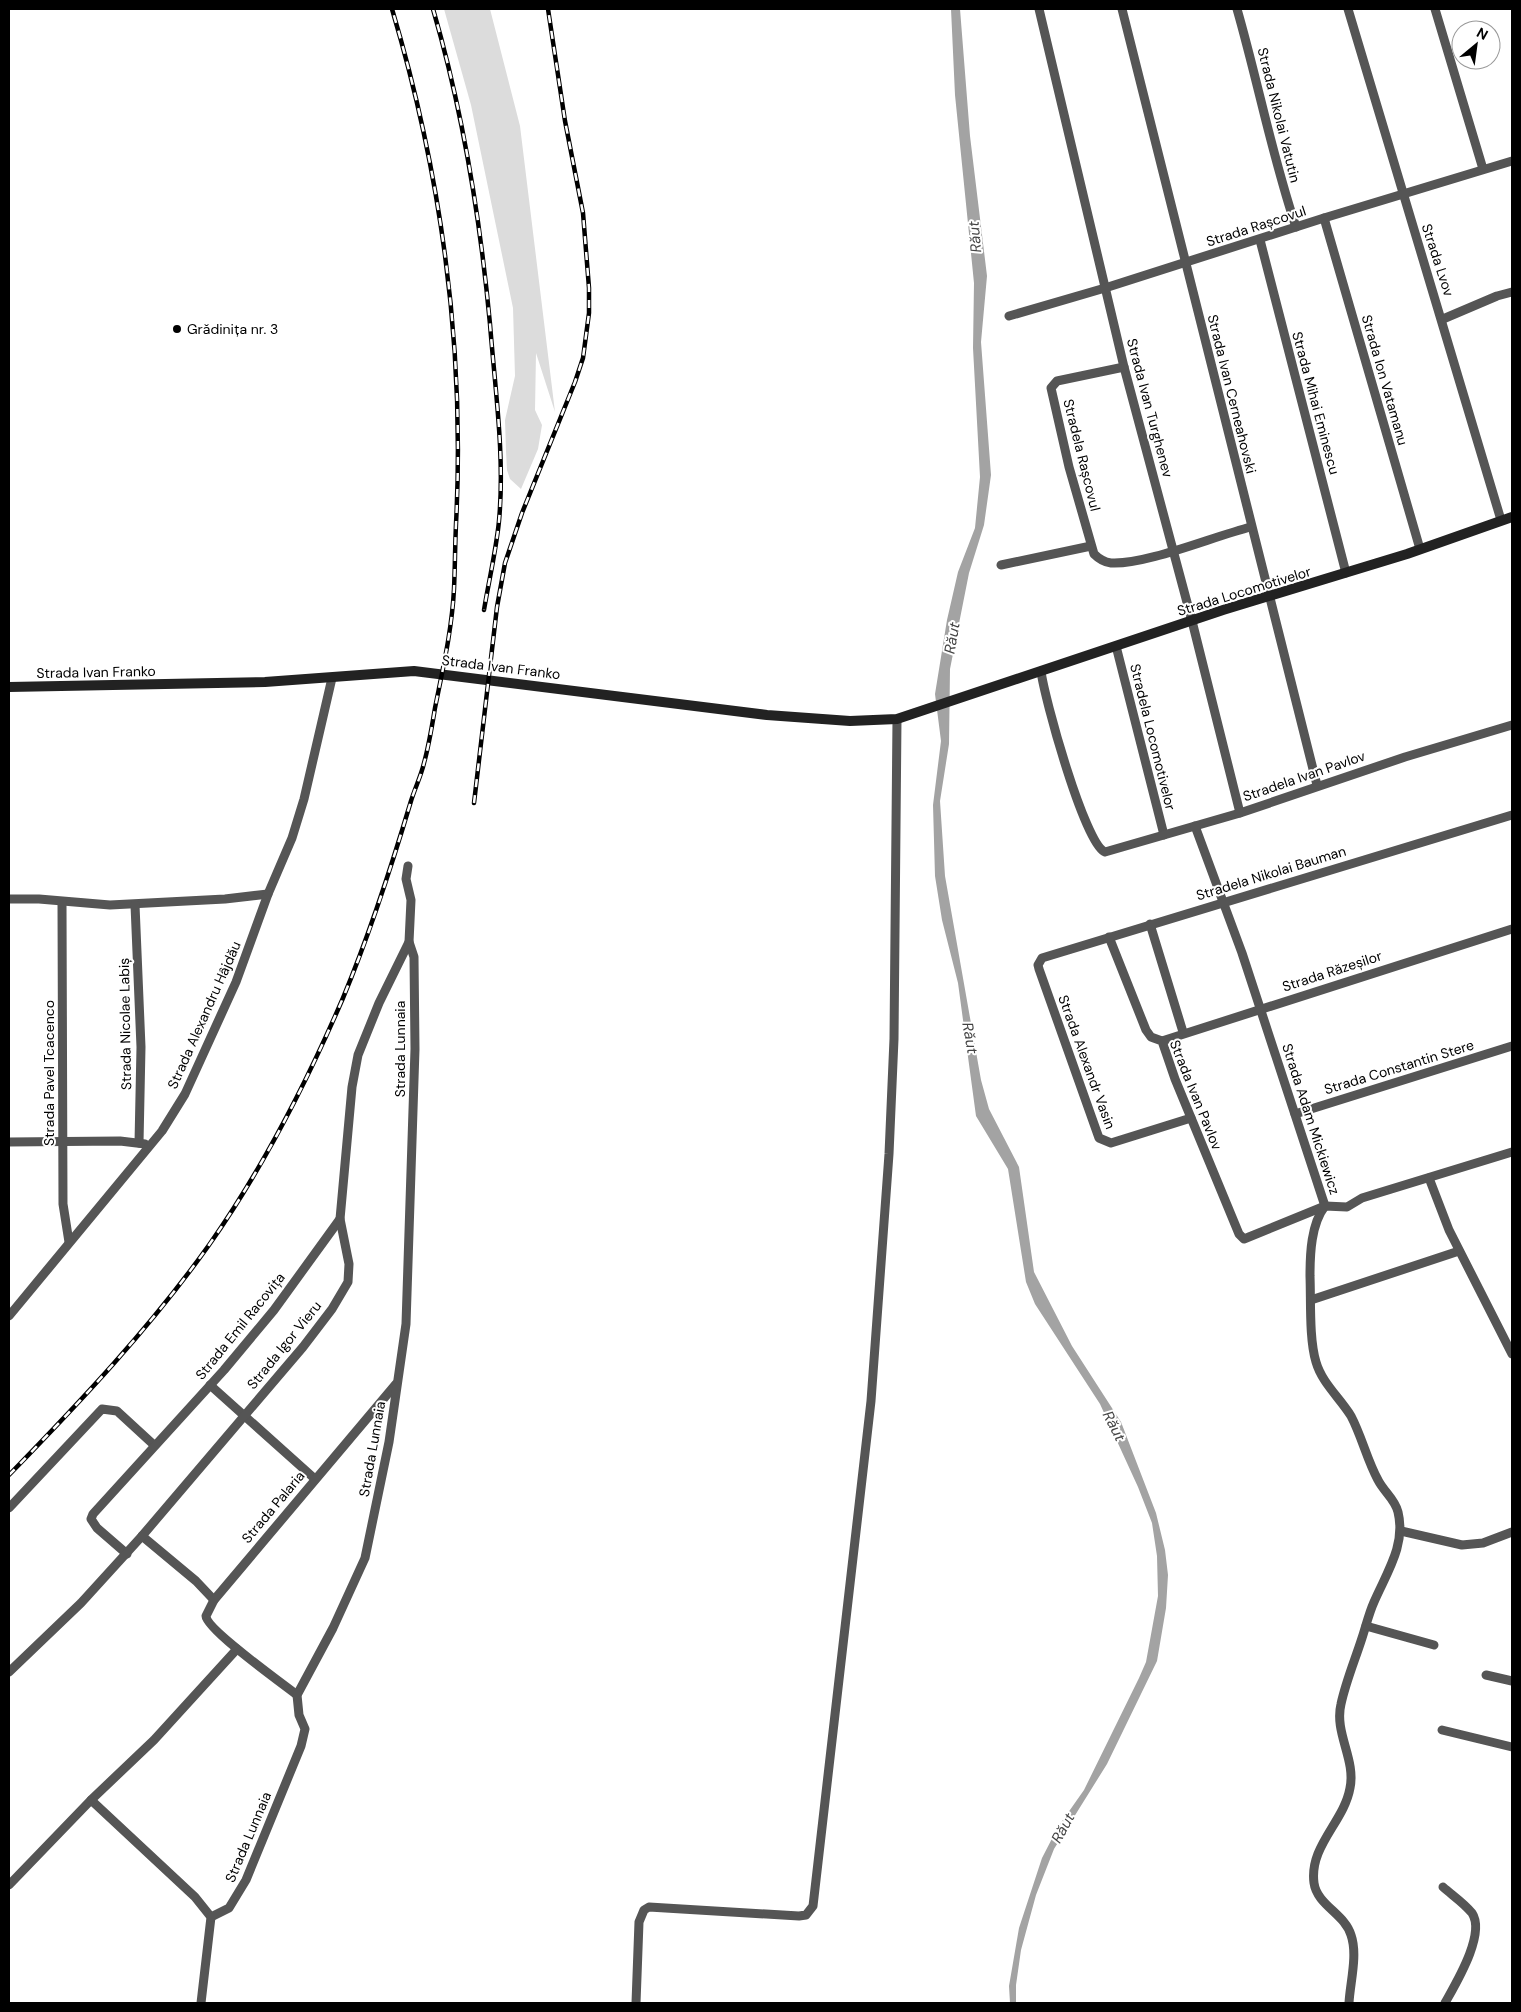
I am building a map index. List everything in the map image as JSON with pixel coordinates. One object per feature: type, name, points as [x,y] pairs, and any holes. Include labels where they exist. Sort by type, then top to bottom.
[{"type":"main road","name":"Strada Locomotivelor","points":[[984,688],[1346,573],[1512,517]]},
{"type":"main road","name":"Strada Ivan Franko","points":[[9,687],[265,682],[414,671],[767,715],[857,721],[898,719],[984,688]]},
{"type":"street","name":"Strada Ivan Turghenev","points":[[1039,9],[1124,367],[1192,621],[1240,812]]},
{"type":"street","name":"Strada Ivan Cerneahovski","points":[[1122,9],[1317,785]]},
{"type":"street","name":"Strada Nikolai Vatutin","points":[[1237,9],[1277,166],[1296,227]]},
{"type":"street","name":"Strada Lvov","points":[[1348,9],[1402,194],[1443,319],[1476,438],[1502,520]]},
{"type":"street","points":[[1435,9],[1483,169]]},
{"type":"street","name":"Strada Rașcovul","points":[[1009,316],[1185,264],[1324,218],[1512,161]]},
{"type":"street","name":"Strada Ion Vatamanu","points":[[1324,218],[1420,549]]},
{"type":"street","name":"Strada Mihai Eminescu","points":[[1260,240],[1346,573]]},
{"type":"street","points":[[1443,319],[1497,296],[1512,292]]},
{"type":"street","name":"Stradela Rașcovul","points":[[1091,546],[1051,388],[1057,381],[1124,367]]},
{"type":"street","points":[[1001,565],[1091,546],[1098,558],[1111,563],[1173,550],[1251,527]]},
{"type":"street","name":"Stradela Locomotivelor","points":[[1116,646],[1164,835]]},
{"type":"street","name":"Stradela Ivan Pavlov","points":[[1041,670],[1043,687],[1070,780],[1092,833],[1104,852],[1240,812],[1317,785],[1512,725]]},
{"type":"street","name":"Strada Alexandru Hâjdău","points":[[9,1316],[151,1144],[173,1114],[200,1062],[245,959],[268,894],[292,838],[304,799],[332,678]]},
{"type":"street","points":[[636,2003],[639,1922],[641,1915],[649,1908],[799,1916],[806,1915],[813,1906],[872,1401],[890,1154],[895,967],[898,719]]},
{"type":"street","name":"Stradela Nikolai Bauman","points":[[1039,961],[1150,924],[1512,815]]},
{"type":"street","name":"Strada Adam Mickiewicz","points":[[1194,826],[1260,1008],[1325,1206],[1318,1215],[1310,1265],[1316,1363],[1351,1417],[1378,1480],[1396,1504],[1401,1531],[1392,1566],[1374,1602],[1339,1713],[1339,1724],[1350,1765],[1350,1788],[1346,1801],[1320,1847],[1314,1874],[1317,1893],[1343,1921],[1352,1936],[1353,1948],[1349,2003]]},
{"type":"street","name":"Strada Igor Vieru","points":[[9,1672],[81,1603],[142,1536],[303,1347],[332,1309],[348,1282],[349,1264],[340,1219],[351,1096],[358,1055],[378,1003],[409,942],[411,900],[406,879],[408,866]]},
{"type":"street","points":[[9,900],[39,899],[99,905],[135,905],[268,894]]},
{"type":"street","name":"Strada Pavel Tcacenco","points":[[62,902],[63,1212],[69,1242]]},
{"type":"street","name":"Strada Nicolae Labiș","points":[[135,905],[141,1047],[139,1143]]},
{"type":"street","name":"Strada Ivan Pavlov","points":[[1150,924],[1184,1032]]},
{"type":"street","name":"Strada Răzeșilor","points":[[1162,1041],[1184,1032],[1512,929]]},
{"type":"street","name":"Strada Ivan Pavlov","points":[[1109,937],[1146,1030],[1151,1037],[1162,1041],[1190,1118],[1234,1221],[1244,1239],[1325,1206]]},
{"type":"street","name":"Strada Lunnaia","points":[[211,1917],[229,1908],[246,1880],[301,1746],[305,1729],[299,1715],[297,1695],[334,1628],[365,1558],[390,1442],[396,1384],[406,1324],[415,1049],[414,956],[409,942]]},
{"type":"street","name":"Strada Alexandr Vasin","points":[[1039,961],[1038,965],[1042,978],[1099,1138],[1111,1143],[1190,1118]]},
{"type":"street","name":"Strada Constantin Stere","points":[[1295,1114],[1512,1046]]},
{"type":"street","points":[[9,1142],[120,1141],[151,1144]]},
{"type":"street","points":[[1325,1206],[1347,1207],[1362,1198],[1512,1152]]},
{"type":"street","points":[[1429,1178],[1459,1251],[1512,1354]]},
{"type":"street","name":"Strada Emil Racovița","points":[[126,1554],[97,1528],[91,1519],[96,1510],[154,1444],[210,1386],[274,1310],[340,1219]]},
{"type":"street","points":[[1311,1300],[1459,1251]]},
{"type":"street","name":"Strada Palaria","points":[[297,1695],[207,1622],[207,1613],[214,1600],[396,1384]]},
{"type":"street","points":[[210,1386],[315,1479]]},
{"type":"street","points":[[9,1508],[102,1409],[117,1411],[154,1444]]},
{"type":"street","points":[[1401,1531],[1462,1545],[1483,1543],[1512,1532]]},
{"type":"street","points":[[142,1536],[196,1581],[214,1600]]},
{"type":"street","points":[[1366,1626],[1434,1645]]},
{"type":"street","points":[[9,1885],[91,1800],[154,1740],[237,1648]]},
{"type":"street","points":[[1486,1675],[1512,1681]]},
{"type":"street","points":[[1442,1730],[1512,1746]]},
{"type":"street","points":[[91,1800],[196,1897],[211,1917],[201,2003]]},
{"type":"street","points":[[1443,1886],[1472,1914],[1476,1928],[1464,1966],[1445,2003]]},
{"type":"shaded area","points":[[444,9],[490,9],[520,126],[555,412],[536,353],[535,410],[542,425],[538,449],[521,489],[510,479],[507,470],[506,451],[505,420],[515,376],[513,308],[471,105]]},
{"type":"water","name":"Răut","points":[[951,9],[960,9],[970,136],[987,276],[981,342],[991,475],[984,525],[969,573],[950,669],[949,744],[940,801],[945,876],[981,1080],[989,1109],[1019,1167],[1034,1272],[1072,1346],[1121,1422],[1156,1513],[1165,1550],[1168,1575],[1166,1608],[1157,1661],[1107,1764],[1054,1849],[1036,1895],[1021,1950],[1016,1985],[1016,2003],[1010,2003],[1009,1986],[1019,1928],[1042,1858],[1058,1827],[1084,1790],[1146,1662],[1158,1596],[1157,1556],[1152,1523],[1138,1487],[1100,1404],[1035,1304],[1026,1282],[1008,1169],[976,1116],[958,983],[942,920],[935,876],[933,805],[941,741],[935,694],[947,620],[958,572],[975,528],[980,477],[973,348],[974,283],[955,95]]},
{"type":"railway","points":[[9,1475],[88,1392],[163,1306],[209,1245],[248,1186],[299,1094],[353,974],[380,900],[426,756],[447,648],[453,604],[458,459],[457,393],[453,328],[437,200],[409,72],[392,9]]},
{"type":"railway","points":[[433,9],[444,48],[469,165],[486,284],[497,398],[501,497],[496,543],[484,610]]},
{"type":"railway","points":[[474,803],[497,607],[505,563],[522,513],[575,382],[583,358],[589,313],[583,213],[565,121],[548,9]]},
{"type":"place","name":"Grădinița nr. 3","points":[[177,329]]}]
